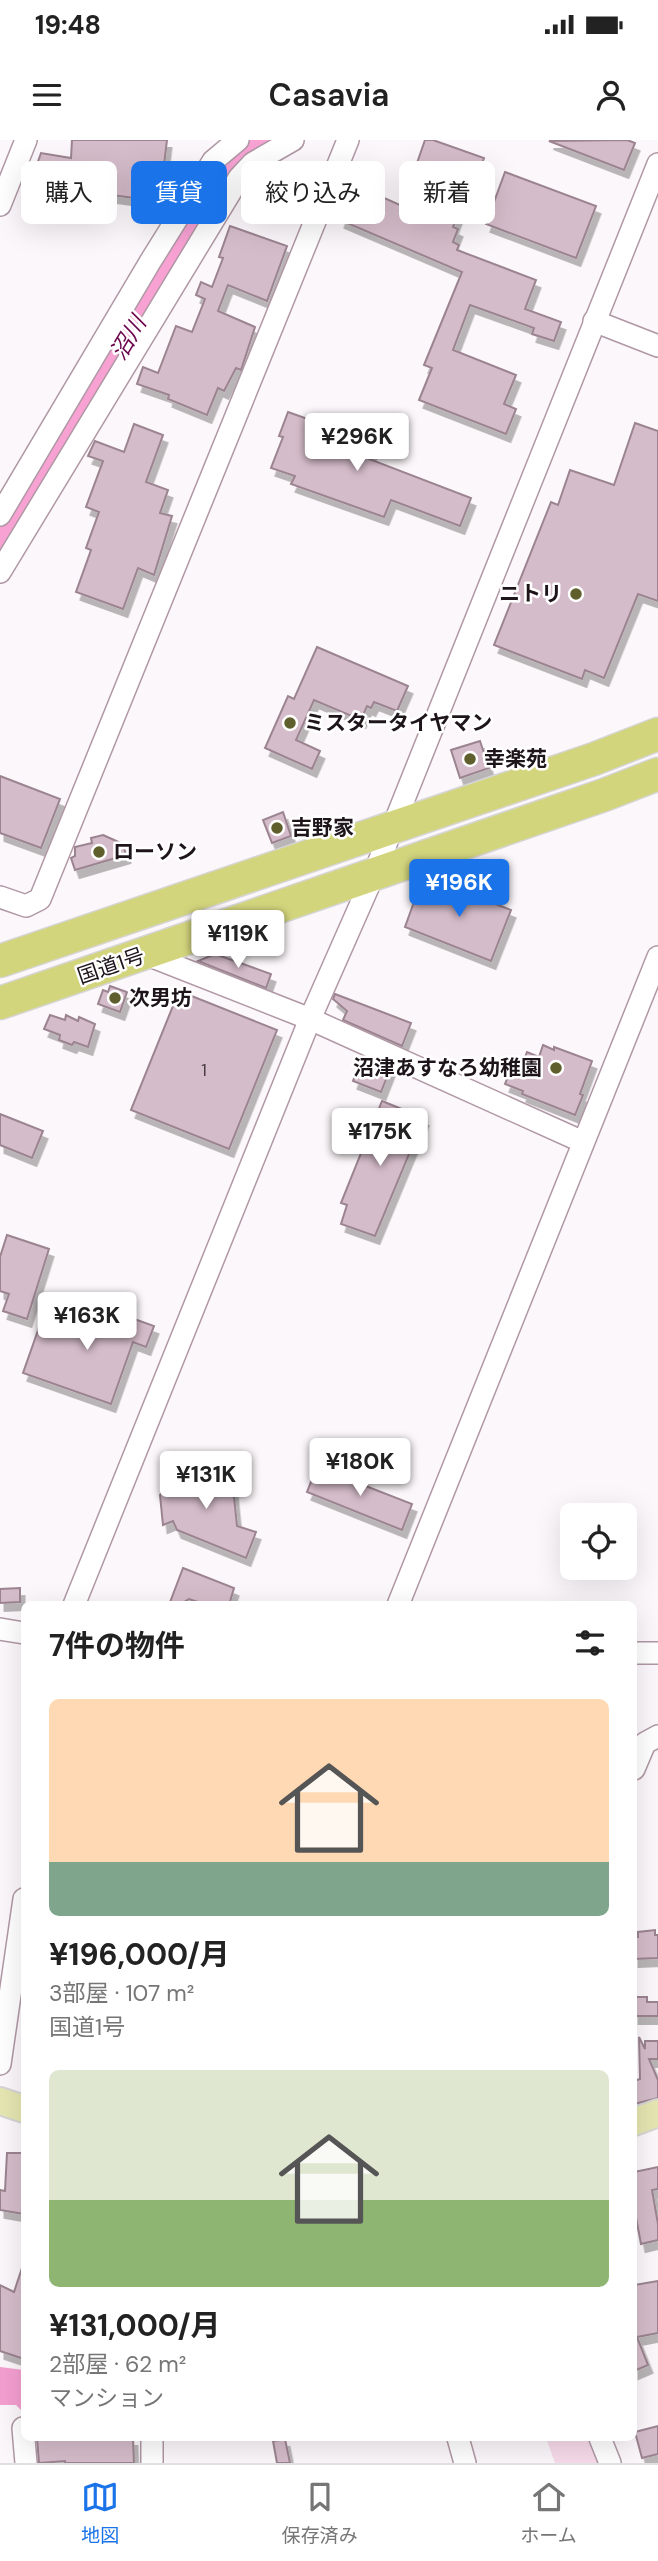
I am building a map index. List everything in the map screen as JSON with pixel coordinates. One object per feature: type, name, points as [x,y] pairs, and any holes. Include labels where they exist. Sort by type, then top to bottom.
[{"type":"highway","name":"国道1号","points":[[0,961],[658,734]]},
{"type":"highway","name":"国道1号","points":[[0,1003],[658,774]]},
{"type":"main road","points":[[0,2101],[21,2108]]},
{"type":"main road","points":[[637,2121],[658,2113]]},
{"type":"street","points":[[0,205],[26,140]]},
{"type":"street","points":[[0,515],[185,206],[214,161],[238,140]]},
{"type":"street","points":[[0,572],[239,178],[253,163],[293,140]]},
{"type":"street","points":[[0,897],[26,906],[40,899],[348,140]]},
{"type":"street","points":[[76,1601],[310,1019],[374,874],[658,164]]},
{"type":"street","points":[[594,321],[658,346]]},
{"type":"street","points":[[145,954],[310,1019],[583,1142]]},
{"type":"street","points":[[400,1601],[583,1142],[648,1010],[658,957]]},
{"type":"street","points":[[0,1629],[21,1632]]},
{"type":"street","points":[[637,1653],[658,1653]]},
{"type":"street","points":[[637,1762],[645,1743],[658,1736]]},
{"type":"street","points":[[0,2064],[21,1920]]},
{"type":"street","points":[[24,2441],[26,2463]]},
{"type":"street","points":[[152,2441],[152,2463]]},
{"type":"street","points":[[459,2441],[465,2463]]},
{"type":"street","points":[[601,2441],[610,2463]]},
{"type":"shaded area","points":[[0,2367],[21,2370],[21,2410],[16,2405],[0,2405]]},
{"type":"shaded area","points":[[547,2441],[613,2441],[620,2463],[555,2463]]},
{"type":"building","points":[[72,140],[167,140],[164,161],[131,161],[131,198],[117,196],[117,161],[38,161],[41,153],[71,158]]},
{"type":"building","points":[[425,140],[433,140],[484,158],[483,161],[418,161]]},
{"type":"building","points":[[627,140],[635,143],[624,170],[549,141]]},
{"type":"building","points":[[505,172],[596,206],[576,258],[486,224],[495,224],[495,199]]},
{"type":"building","points":[[385,198],[399,205],[399,224],[454,224],[453,227],[458,229],[453,242],[459,245],[457,250],[536,280],[525,309],[561,322],[554,341],[532,334],[534,328],[470,305],[453,350],[516,375],[504,404],[516,409],[506,434],[419,400],[432,368],[424,365],[462,272],[349,224],[385,224]]},
{"type":"building","points":[[230,226],[287,246],[267,301],[228,285],[218,311],[255,327],[241,370],[236,368],[224,391],[218,388],[207,415],[168,399],[169,395],[137,384],[143,367],[158,373],[176,326],[192,332],[205,299],[196,295],[201,282],[212,287],[223,258],[219,257]]},
{"type":"building","points":[[288,412],[375,443],[369,459],[471,498],[460,526],[391,500],[384,517],[291,484],[295,476],[271,468],[283,437],[279,436]]},
{"type":"building","name":"ニトリ","points":[[635,423],[658,431],[658,601],[638,594],[604,678],[585,670],[582,679],[494,645],[551,502],[558,505],[570,470],[614,485]]},
{"type":"building","points":[[134,424],[163,435],[146,482],[168,490],[160,513],[172,516],[154,575],[138,568],[123,609],[76,592],[91,550],[86,548],[99,512],[86,507],[103,461],[88,456],[95,441],[124,452]]},
{"type":"building","points":[[317,647],[408,686],[397,711],[374,702],[371,708],[367,706],[361,720],[314,700],[296,740],[320,751],[312,769],[265,748],[288,696],[294,699]]},
{"type":"building","name":"幸楽苑","points":[[480,741],[489,768],[460,778],[451,750]]},
{"type":"building","points":[[0,776],[60,799],[41,848],[0,833]]},
{"type":"building","name":"吉野家","points":[[283,812],[291,836],[272,843],[263,820]]},
{"type":"building","name":"ローソン","points":[[103,835],[123,844],[126,855],[75,870],[71,858],[75,856],[75,847],[92,843],[91,838]]},
{"type":"building","points":[[434,880],[511,910],[491,961],[405,927],[414,902]]},
{"type":"building","points":[[215,954],[271,974],[266,988],[198,961]]},
{"type":"building","points":[[110,986],[127,992],[120,1012],[98,1004],[103,990],[108,992]]},
{"type":"building","points":[[179,991],[277,1030],[229,1149],[131,1110]]},
{"type":"building","points":[[335,994],[411,1023],[402,1046],[343,1020],[347,1011],[333,999]]},
{"type":"building","points":[[50,1015],[65,1020],[66,1015],[78,1021],[79,1017],[95,1024],[88,1047],[59,1040],[60,1035],[44,1029]]},
{"type":"building","points":[[543,1045],[592,1061],[575,1115],[522,1094],[523,1091],[505,1084],[509,1074],[503,1073],[509,1057],[523,1062],[527,1052],[539,1057]]},
{"type":"building","points":[[362,1057],[390,1069],[381,1092],[353,1081]]},
{"type":"building","points":[[382,1101],[424,1118],[375,1236],[341,1224],[347,1205],[341,1203]]},
{"type":"building","points":[[0,1114],[43,1131],[32,1158],[0,1145]]},
{"type":"building","points":[[7,1235],[49,1249],[27,1319],[3,1311],[9,1294],[0,1291],[0,1257]]},
{"type":"building","points":[[87,1302],[154,1326],[146,1347],[133,1342],[111,1404],[23,1373],[42,1319],[76,1331]]},
{"type":"building","points":[[317,1467],[412,1504],[402,1530],[307,1492]]},
{"type":"building","points":[[189,1471],[211,1472],[227,1480],[233,1487],[237,1526],[256,1532],[246,1558],[177,1530],[173,1521],[163,1525],[160,1495],[171,1480]]},
{"type":"building","points":[[183,1568],[234,1588],[230,1601],[171,1601]]},
{"type":"building","points":[[20,1588],[20,1602],[0,1603],[0,1589]]},
{"type":"building","points":[[655,1930],[655,1935],[658,1935],[658,1958],[637,1959],[638,1932]]},
{"type":"building","points":[[637,1997],[647,1997],[647,2002],[658,2002],[658,2016],[637,2016]]},
{"type":"building","points":[[639,2037],[645,2049],[645,2041],[658,2041],[658,2059],[649,2059],[658,2080],[658,2098],[637,2103],[637,2080],[640,2079]]},
{"type":"building","points":[[7,2153],[21,2153],[21,2214],[0,2210],[0,2190],[5,2191]]},
{"type":"building","points":[[658,2167],[658,2189],[652,2190],[658,2240],[641,2244],[637,2223],[637,2171]]},
{"type":"building","points":[[21,2271],[21,2358],[0,2351],[0,2285],[14,2292]]},
{"type":"building","points":[[658,2281],[658,2333],[637,2337],[637,2284]]},
{"type":"building","points":[[637,2337],[648,2365],[637,2370]]},
{"type":"building","points":[[658,2426],[658,2454],[642,2458],[637,2431]]},
{"type":"building","points":[[37,2441],[133,2441],[134,2463],[39,2463]]},
{"type":"building","points":[[273,2441],[285,2441],[290,2463],[277,2463]]},
{"type":"waterway","name":"沼川","points":[[0,546],[230,169],[268,140]]},
{"type":"place","name":"ニトリ","points":[[576,594]]},
{"type":"place","name":"ミスタータイヤマン","points":[[290,723]]},
{"type":"place","name":"幸楽苑","points":[[470,759]]},
{"type":"place","name":"吉野家","points":[[277,828]]},
{"type":"place","name":"ローソン","points":[[99,852]]},
{"type":"place","name":"次男坊","points":[[115,998]]},
{"type":"place","name":"沼津あすなろ幼稚園","points":[[556,1068]]}]
